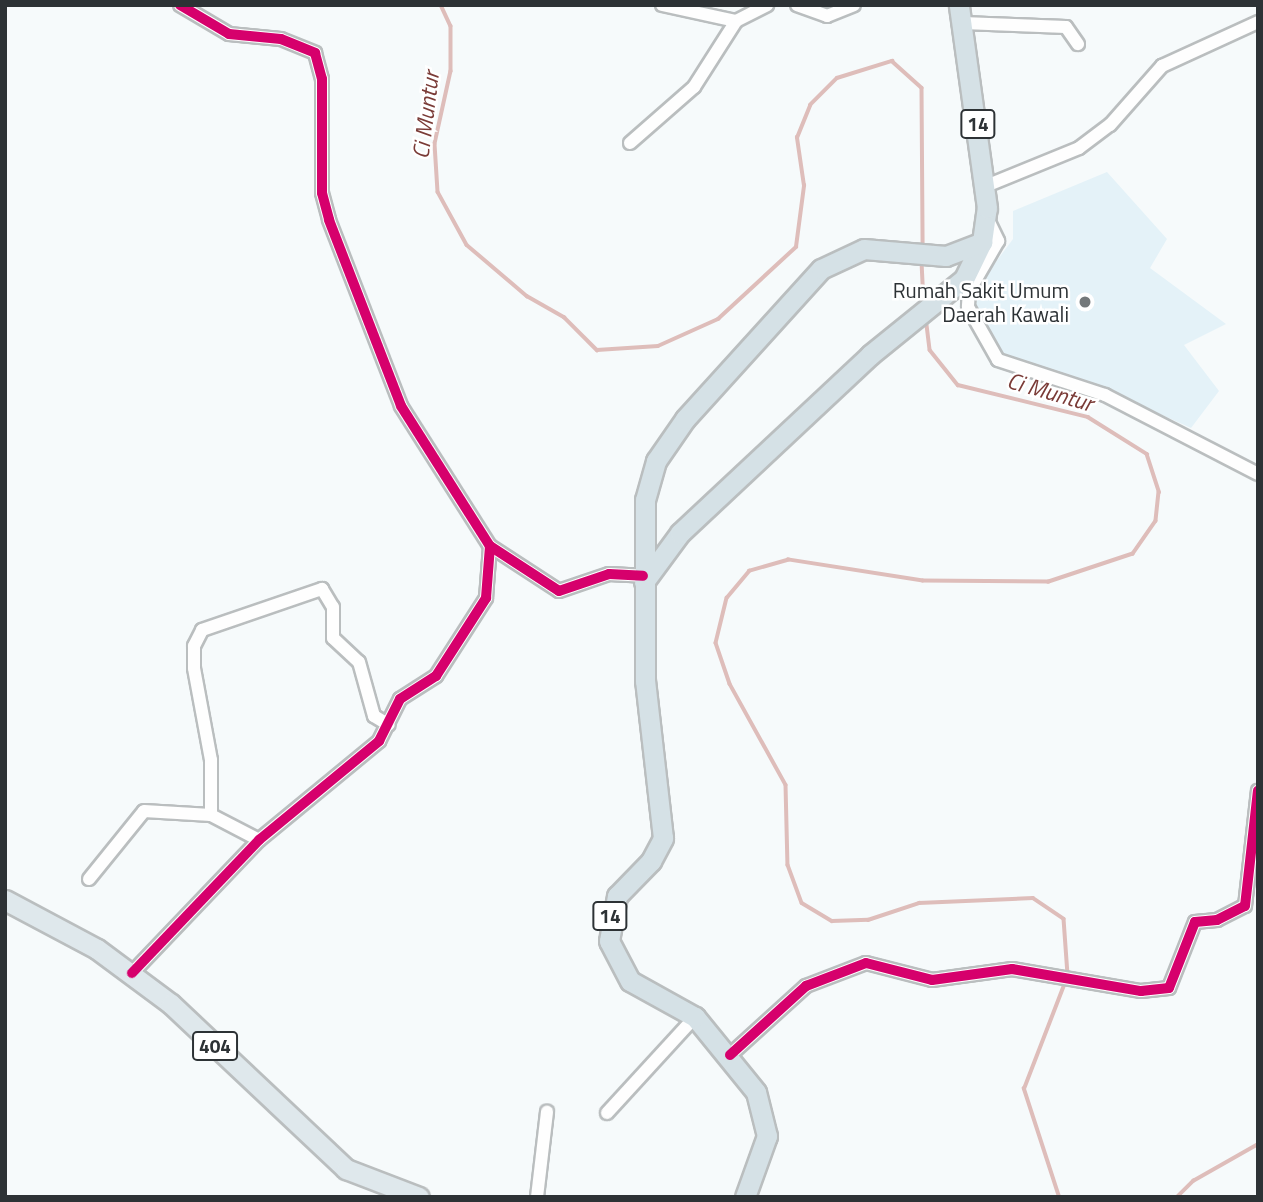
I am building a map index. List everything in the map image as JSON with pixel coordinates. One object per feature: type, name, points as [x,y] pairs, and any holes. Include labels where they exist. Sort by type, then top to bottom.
[{"type":"highway","name":"14","points":[[644,579],[680,533],[870,355],[952,292],[982,242],[986,216],[986,186],[961,14]]},
{"type":"highway","name":"14","points":[[746,1197],[766,1125],[756,1092],[730,1055],[695,1017],[630,981],[609,941],[617,896],[651,862],[663,838],[648,717],[645,500],[656,461],[685,419],[801,288],[835,261],[872,248],[935,256],[982,242]]},
{"type":"main road","name":"404","points":[[5,900],[132,973],[346,1169],[419,1197]]},
{"type":"street","points":[[180,5],[229,34],[281,39],[315,53],[323,79],[323,193],[329,220],[401,406],[490,546],[559,591],[609,574],[644,579]]},
{"type":"street","points":[[662,5],[736,21]]},
{"type":"street","points":[[630,143],[694,87],[736,21],[767,5]]},
{"type":"street","points":[[797,5],[827,16],[853,5]]},
{"type":"street","points":[[961,14],[1066,27],[1078,44]]},
{"type":"street","points":[[986,186],[1079,148],[1110,125],[1162,66],[1258,22]]},
{"type":"street","points":[[986,216],[998,241],[969,291],[968,307],[998,360],[1129,406],[1258,474]]},
{"type":"street","points":[[132,973],[259,840],[379,741],[400,699],[438,673],[486,598],[490,546]]},
{"type":"street","points":[[211,815],[211,760],[194,668],[194,646],[202,630],[322,589],[332,604],[333,638],[359,662],[374,716],[389,725]]},
{"type":"street","points":[[730,1055],[806,986],[855,965],[886,964],[932,980],[1003,969],[1161,991],[1173,983],[1196,921],[1217,920],[1244,907],[1258,790]]},
{"type":"street","points":[[89,879],[140,812],[211,815],[259,840]]},
{"type":"street","points":[[607,1113],[695,1017]]},
{"type":"street","points":[[537,1197],[547,1112]]},
{"type":"shaded area","name":"Rumah Sakit Umum Daerah Kawali","points":[[1107,172],[1167,239],[1150,268],[1226,324],[1184,345],[1219,391],[1191,428],[1104,389],[1004,358],[975,313],[974,291],[1013,239],[1013,211]]},
{"type":"waterway","name":"Ci Muntur","points":[[441,5],[451,26],[451,71],[435,144],[438,192],[467,245],[527,296],[564,317],[597,350],[658,346],[718,319],[796,247],[804,186],[797,138],[810,105],[837,78],[892,61],[922,88],[923,247]]},
{"type":"waterway","name":"Ci Muntur","points":[[922,262],[924,303]]},
{"type":"waterway","name":"Ci Muntur","points":[[926,317],[930,350],[958,385],[1088,417],[1147,454],[1159,492],[1156,521],[1133,554],[1049,582],[923,581],[789,560],[750,571],[727,598],[716,643],[730,684],[786,785],[788,865],[802,903],[832,921],[868,920],[919,903],[1033,898],[1064,919],[1068,975]]},
{"type":"waterway","name":"Ci Muntur","points":[[1059,1197],[1024,1089],[1065,983]]},
{"type":"waterway","name":"Ci Muntur","points":[[1177,1197],[1193,1181],[1258,1144]]},
{"type":"cycle path","points":[[180,5],[229,34],[281,39],[315,53],[322,79],[322,193],[329,220],[401,406],[490,546]]},
{"type":"cycle path","points":[[132,973],[259,840],[379,741],[400,699],[436,676],[486,598],[490,546],[559,591],[609,574],[643,576]]},
{"type":"cycle path","points":[[730,1055],[806,986],[866,963],[932,980],[1012,969],[1141,991],[1169,988],[1195,922],[1217,920],[1245,906],[1258,791]]},
{"type":"place","name":"Rumah Sakit Umum Daerah Kawali","points":[[1085,302]]}]
